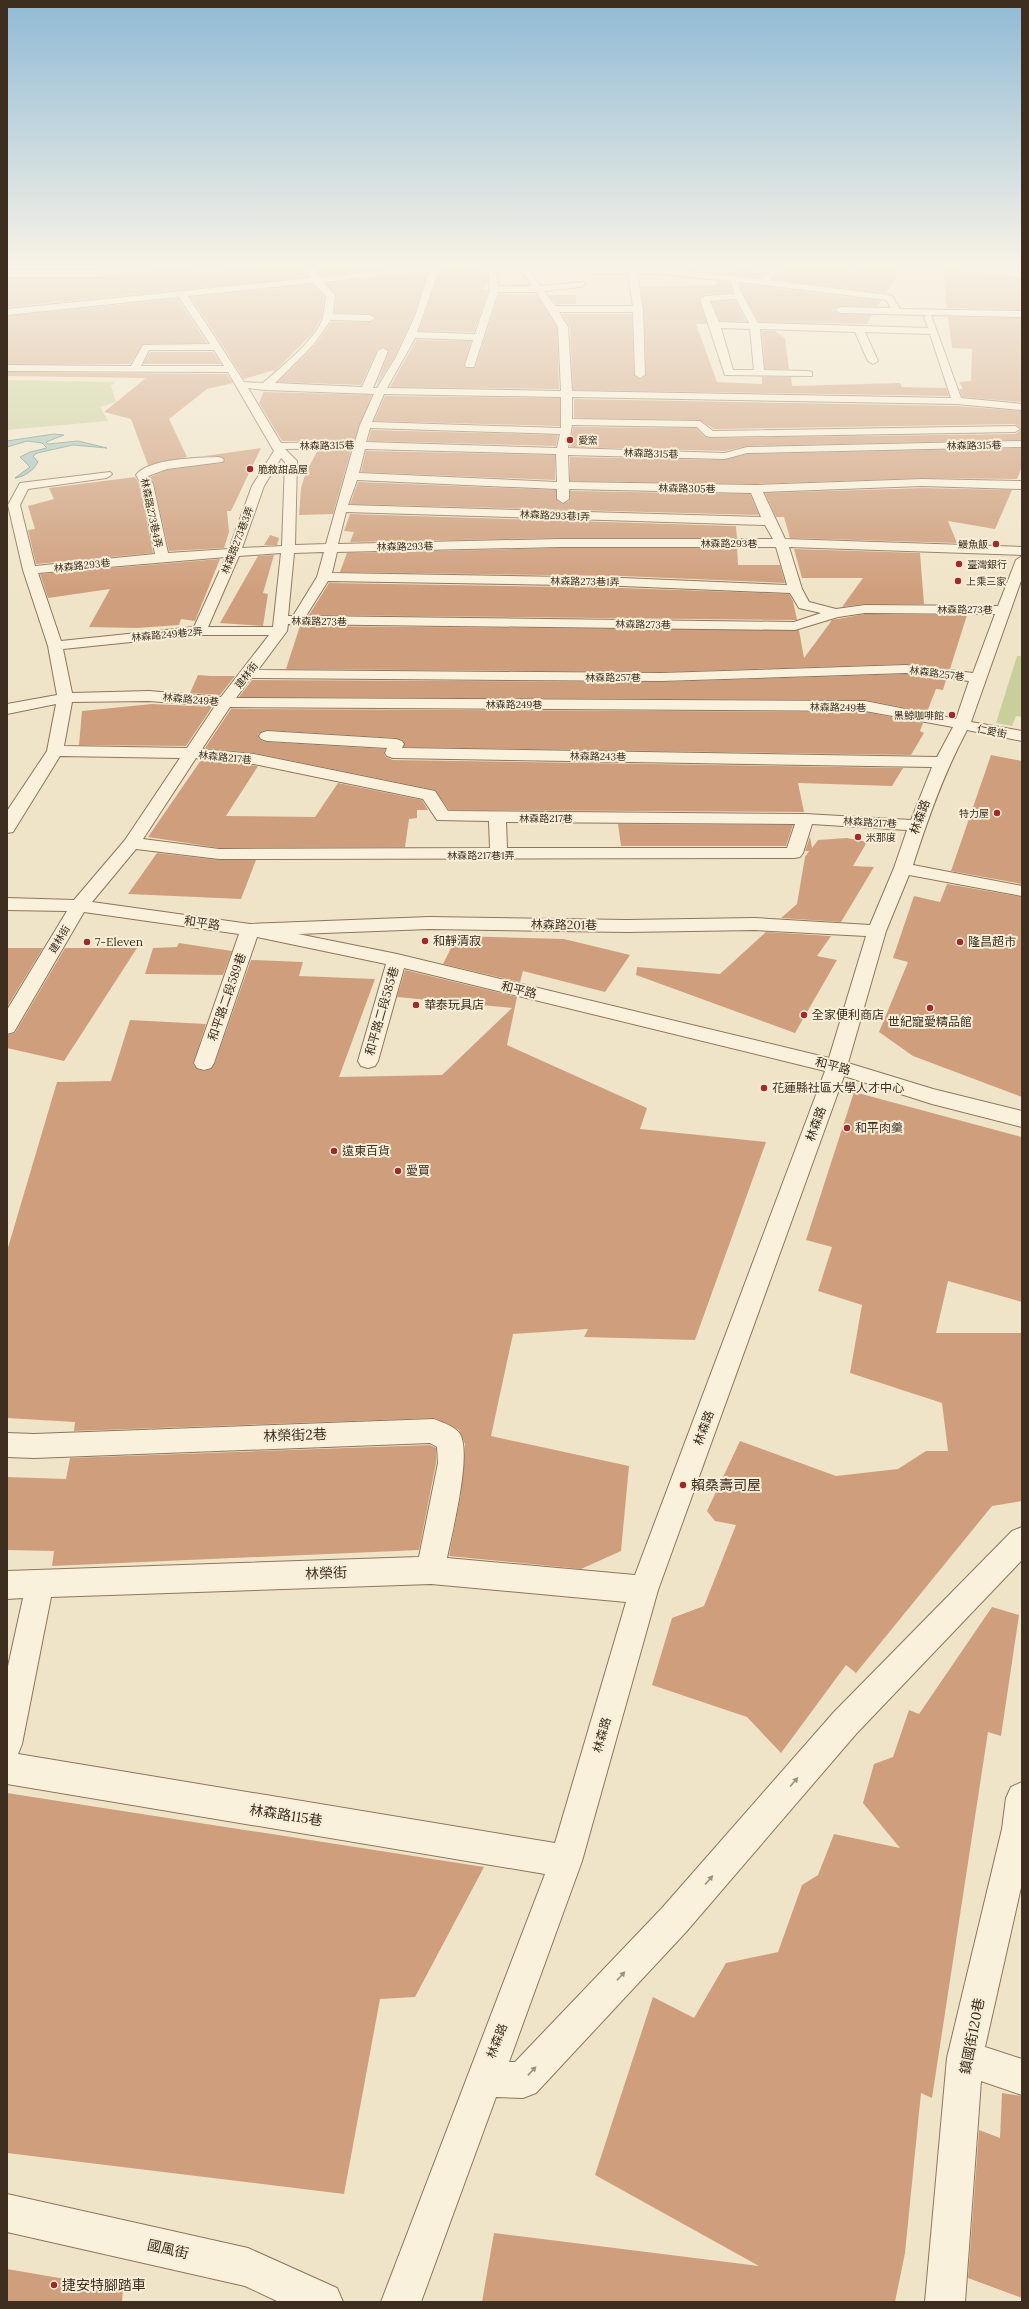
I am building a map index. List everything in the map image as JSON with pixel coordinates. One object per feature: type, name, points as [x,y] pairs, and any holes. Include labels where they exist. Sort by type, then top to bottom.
[{"type":"street","points":[[234,376],[279,449],[291,461],[288,549],[280,625]]},
{"type":"street","points":[[265,387],[277,376]]},
{"type":"street","points":[[366,391],[372,376]]},
{"type":"street","points":[[297,620],[324,577],[330,548],[352,476],[365,425],[380,391],[389,376]]},
{"type":"street","points":[[559,543],[564,486],[562,450],[566,427],[564,376]]},
{"type":"street","points":[[772,376],[811,381]]},
{"type":"street","points":[[809,376],[822,400]]},
{"type":"street","points":[[948,376],[957,401]]},
{"type":"street","points":[[239,385],[366,391],[822,400],[957,401],[1022,407]]},
{"type":"street","points":[[365,425],[566,427],[700,424],[710,434],[1022,429]]},
{"type":"street","name":"林森路315巷","points":[[279,449],[359,445],[725,456],[747,450],[1022,444]]},
{"type":"street","name":"林森路273巷3弄","points":[[199,631],[234,552],[254,494],[269,463],[279,449]]},
{"type":"street","name":"林森路273巷4弄","points":[[162,557],[147,484],[142,475],[159,467],[218,460]]},
{"type":"street","points":[[7,828],[14,812],[55,751],[65,698],[55,646],[30,570],[14,505],[24,486],[106,474]]},
{"type":"street","name":"林森路305巷","points":[[352,476],[564,486],[756,489],[871,484],[997,483],[1022,485]]},
{"type":"street","name":"林森路293巷","points":[[756,489],[769,521],[781,543],[795,589]]},
{"type":"street","name":"林森路293巷1弄","points":[[341,508],[769,521]]},
{"type":"street","name":"林森路293巷","points":[[30,570],[162,557],[288,549],[559,543],[781,543],[1022,551]]},
{"type":"street","name":"林森路","points":[[402,2302],[483,2079],[566,1862],[644,1590],[837,1066],[877,931],[903,868],[917,825],[942,762],[962,725],[1022,560]]},
{"type":"street","name":"林森路273巷1弄","points":[[324,577],[622,582],[795,589]]},
{"type":"street","points":[[795,589],[804,605],[836,613]]},
{"type":"street","name":"林森路273巷","points":[[280,625],[297,620],[795,626],[836,613],[865,609],[1003,610]]},
{"type":"street","name":"林森路249巷2弄","points":[[55,646],[199,631],[280,625]]},
{"type":"street","name":"建林街","points":[[7,1027],[80,906],[132,843],[225,702],[248,674],[280,625]]},
{"type":"street","name":"林森路257巷","points":[[248,674],[661,677],[906,669],[978,678]]},
{"type":"street","name":"林森路249巷","points":[[7,709],[65,698],[149,696],[225,702],[275,719],[865,706],[962,725]]},
{"type":"street","points":[[254,759],[275,719]]},
{"type":"street","name":"林森路243巷","points":[[275,719],[396,744],[393,753],[942,762]]},
{"type":"street","name":"仁愛街","points":[[962,725],[1022,736]]},
{"type":"street","name":"林森路217巷","points":[[55,751],[191,753],[254,759],[391,789],[429,795],[443,816],[805,819],[917,825]]},
{"type":"street","points":[[497,817],[499,855]]},
{"type":"street","name":"林森路217巷1弄","points":[[132,843],[219,854],[499,855],[794,853],[805,819]]},
{"type":"street","points":[[903,868],[1022,891]]},
{"type":"street","name":"和平路","points":[[7,904],[80,906],[250,930],[397,960],[837,1066],[932,1096],[1022,1119]]},
{"type":"street","name":"林森路201巷","points":[[250,930],[429,922],[627,926],[755,924],[877,931]]},
{"type":"street","name":"和平路二段589巷","points":[[204,1063],[250,930]]},
{"type":"street","name":"和平路二段585巷","points":[[368,1061],[397,960]]},
{"type":"street","name":"林榮街2巷","points":[[7,1445],[34,1446],[434,1431],[450,1441],[451,1463],[431,1570]]},
{"type":"street","points":[[483,2079],[523,2080],[674,1920],[845,1723],[1022,1540]]},
{"type":"street","name":"林榮街","points":[[7,1585],[431,1570],[644,1590]]},
{"type":"street","points":[[7,1744],[40,1583]]},
{"type":"street","name":"林森路115巷","points":[[7,1768],[566,1862]]},
{"type":"street","name":"鎮國街120巷","points":[[945,2302],[965,2058],[1021,1819]]},
{"type":"street","points":[[965,2058],[1022,2077]]},
{"type":"street","name":"國風街","points":[[7,2213],[248,2267],[323,2302]]},
{"type":"green space","points":[[7,380],[115,382],[111,386],[116,402],[100,407],[108,421],[7,430]]},
{"type":"green space","points":[[1017,656],[1022,656],[1022,717],[1016,716],[1012,726],[996,723]]},
{"type":"water","points":[[54,434],[64,435],[46,442],[48,444],[78,441],[107,448],[73,445],[37,453],[33,456],[38,462],[34,468],[25,475],[15,478],[30,467],[20,457],[30,452],[47,448],[42,443],[27,441],[7,447],[7,441]]},
{"type":"building","points":[[7,376],[228,376],[233,383],[207,389],[169,419],[187,457],[148,465],[131,419],[104,412],[146,378]]},
{"type":"building","points":[[242,376],[255,376],[244,379]]},
{"type":"building","points":[[284,376],[365,376],[361,385],[278,382]]},
{"type":"building","points":[[380,376],[382,376],[376,386]]},
{"type":"building","points":[[396,376],[559,376],[559,389],[390,387]]},
{"type":"building","points":[[572,376],[635,376],[641,379],[645,376],[715,376],[717,382],[762,384],[762,377],[791,377],[792,386],[900,383],[902,387],[946,388],[949,396],[573,390]]},
{"type":"building","points":[[971,376],[1022,376],[1022,402],[962,397],[959,389],[963,389],[959,382],[971,381]]},
{"type":"building","points":[[264,391],[372,395],[354,441],[282,441],[259,403]]},
{"type":"building","points":[[385,396],[560,398],[560,426],[374,421]]},
{"type":"building","points":[[574,399],[957,406],[1022,411],[1022,440],[747,446],[725,451],[570,447],[573,427],[696,428],[705,437],[710,438],[1015,434],[1021,430],[1015,424],[714,429],[700,420],[574,418]]},
{"type":"building","points":[[371,430],[558,435],[556,446],[368,441]]},
{"type":"building","points":[[261,448],[231,511],[227,511],[229,532],[224,548],[169,551],[154,484],[150,477],[167,470],[222,463],[226,460],[218,456],[205,456]]},
{"type":"building","points":[[1022,448],[1022,467],[1017,479],[922,478],[756,484],[570,481],[570,457],[725,460],[747,454]]},
{"type":"building","points":[[318,450],[351,450],[333,514],[299,515],[301,488],[306,472]]},
{"type":"building","points":[[366,451],[555,455],[555,480],[361,472]]},
{"type":"building","points":[[135,477],[140,485],[153,553],[36,564],[28,530],[35,529],[28,506],[54,499],[49,488]]},
{"type":"building","points":[[358,482],[556,490],[556,499],[562,504],[570,500],[570,491],[750,494],[759,515],[350,504]]},
{"type":"building","points":[[922,488],[1012,490],[995,529],[948,521],[957,543],[790,538],[784,517],[776,517],[765,493]]},
{"type":"building","points":[[350,514],[736,526],[737,538],[559,538],[350,542],[354,532],[344,531]]},
{"type":"building","points":[[270,535],[279,538],[277,545],[264,545]]},
{"type":"building","points":[[559,548],[737,548],[738,565],[780,565],[785,583],[622,576],[340,572],[347,553]]},
{"type":"building","points":[[794,549],[920,553],[924,604],[865,604],[842,607],[863,578],[802,578]]},
{"type":"building","points":[[274,555],[263,593],[268,594],[263,626],[220,623],[258,556]]},
{"type":"building","points":[[220,559],[195,621],[181,619],[179,625],[137,628],[89,627],[110,589],[48,598],[40,574]]},
{"type":"building","points":[[329,583],[622,588],[789,594],[793,601],[797,620],[309,615]]},
{"type":"building","points":[[865,614],[967,615],[950,669],[906,664],[661,672],[286,669],[300,626],[799,630],[804,658],[832,620]]},
{"type":"building","points":[[906,674],[946,680],[943,690],[936,689],[927,712],[865,700],[239,697],[252,680],[661,682]]},
{"type":"building","points":[[198,675],[235,676],[220,695],[190,693]]},
{"type":"building","points":[[152,704],[212,707],[186,746],[79,745],[82,711]]},
{"type":"building","points":[[231,709],[865,712],[923,723],[920,731],[924,733],[911,755],[404,747],[403,740],[396,738],[267,730],[258,735],[260,740],[267,742],[385,749],[384,754],[386,757],[393,760],[903,768],[892,786],[798,783],[804,812],[449,810],[435,790],[254,753],[205,748]]},
{"type":"building","name":"特力屋","points":[[991,755],[1022,761],[1022,884],[951,871]]},
{"type":"building","points":[[201,760],[258,766],[226,816],[315,817],[338,783],[422,800],[428,810],[417,810],[417,818],[409,819],[405,847],[219,848],[148,837]]},
{"type":"building","points":[[618,824],[793,825],[786,846],[621,846]]},
{"type":"building","points":[[810,837],[812,848],[818,840],[847,838],[867,842],[853,866],[874,867],[841,922],[781,918],[797,904],[805,857],[809,851],[805,851]]},
{"type":"building","points":[[157,853],[219,860],[256,860],[241,899],[128,894]]},
{"type":"building","points":[[947,884],[1022,897],[1022,1097],[913,1056],[879,1032],[908,962],[893,958],[914,896],[940,902]]},
{"type":"building","points":[[766,932],[831,936],[817,956],[837,960],[795,1033],[636,975],[637,967],[720,974]]},
{"type":"building","points":[[457,936],[564,939],[630,955],[605,992],[523,971],[520,982],[443,964]]},
{"type":"building","points":[[179,943],[232,951],[223,975],[145,974],[153,948],[177,947]]},
{"type":"building","points":[[7,948],[43,948],[7,1007]]},
{"type":"building","points":[[65,948],[137,948],[64,1061],[7,1048],[7,1035],[15,1033]]},
{"type":"building","points":[[251,960],[303,962],[299,976],[375,979],[339,1077],[442,1075],[512,1008],[397,997],[405,970],[517,997],[507,1045],[647,1108],[640,1129],[766,1142],[695,1340],[584,1337],[588,1329],[513,1334],[491,1436],[629,1466],[621,1551],[581,1569],[449,1556],[461,1494],[465,1444],[459,1430],[435,1418],[74,1431],[75,1422],[7,1418],[7,1251],[57,1082],[111,1081],[130,1020],[206,1024],[193,1064],[197,1069],[204,1071],[211,1069],[215,1063]]},
{"type":"building","points":[[854,1092],[1022,1137],[1022,1302],[948,1281],[936,1333],[1022,1333],[1022,1501],[992,1506],[856,1673],[846,1665],[781,1753],[747,1717],[652,1685],[672,1618],[704,1606],[736,1525],[715,1521],[707,1511],[740,1441],[836,1476],[898,1469],[926,1451],[948,1451],[942,1403],[850,1373],[862,1305],[818,1291],[832,1247],[806,1240]]},
{"type":"building","points":[[430,1445],[436,1448],[436,1463],[419,1550],[52,1566],[54,1551],[7,1550],[7,1477],[66,1479],[70,1458]]},
{"type":"building","points":[[992,1607],[1019,1615],[1001,1736],[988,1732],[932,2098],[921,2093],[905,2253],[895,2302],[482,2302],[494,2233],[759,2266],[595,2175],[653,1997],[694,2018],[726,1963],[778,1952],[802,1885],[818,1875],[834,1834],[900,1848],[863,1803],[874,1764],[893,1757],[909,1710],[919,1714]]},
{"type":"building","points":[[7,1793],[484,1867],[415,1997],[380,1999],[344,2194],[7,2153]]},
{"type":"building","points":[[1002,2093],[1022,2096],[1022,2298],[968,2278],[979,2130],[1000,2138]]},
{"type":"building","name":"捷安特腳踏車","points":[[7,2269],[123,2289],[122,2302],[7,2302]]},
{"type":"place","name":"愛窯","points":[[570,440]]},
{"type":"place","name":"脆敘甜品屋","points":[[250,469]]},
{"type":"place","name":"鰻魚飯","points":[[996,544]]},
{"type":"place","name":"臺灣銀行","points":[[959,564]]},
{"type":"place","name":"上乘三家","points":[[958,581]]},
{"type":"place","name":"黑鯨咖啡館","points":[[952,715]]},
{"type":"place","name":"特力屋","points":[[997,813]]},
{"type":"place","name":"米那度","points":[[858,837]]},
{"type":"place","name":"和靜清寂","points":[[425,941]]},
{"type":"place","name":"7-Eleven","points":[[87,942]]},
{"type":"place","name":"隆昌超市","points":[[960,942]]},
{"type":"place","name":"華泰玩具店","points":[[416,1005]]},
{"type":"place","name":"世紀寵愛精品館","points":[[930,1008]]},
{"type":"place","name":"全家便利商店","points":[[804,1015]]},
{"type":"place","name":"花蓮縣社區大學人才中心","points":[[764,1088]]},
{"type":"place","name":"和平肉羹","points":[[847,1128]]},
{"type":"place","name":"遠東百貨","points":[[334,1151]]},
{"type":"place","name":"愛買","points":[[398,1171]]},
{"type":"place","name":"賴桑壽司屋","points":[[683,1485]]},
{"type":"place","name":"捷安特腳踏車","points":[[54,2285]]}]
